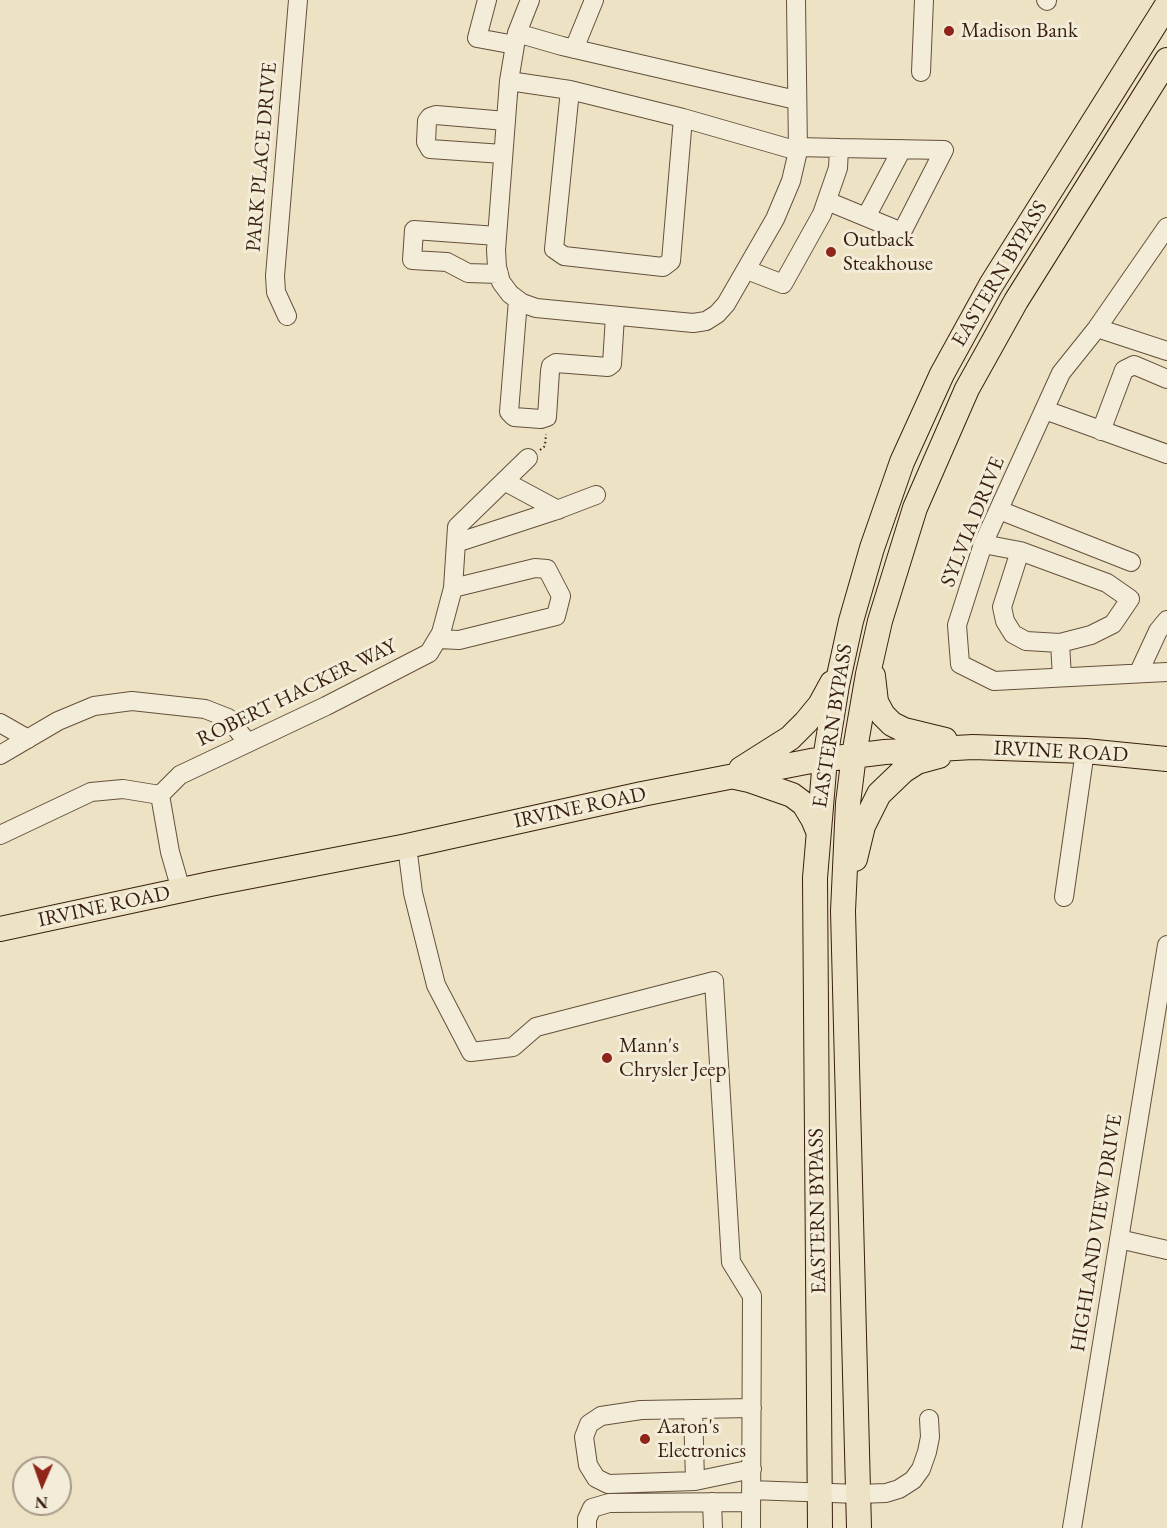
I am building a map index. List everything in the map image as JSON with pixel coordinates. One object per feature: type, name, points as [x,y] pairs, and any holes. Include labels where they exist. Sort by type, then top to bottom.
[{"type":"main road","name":"EASTERN BYPASS","points":[[820,1528],[815,931],[818,831],[825,759],[843,659],[857,599],[881,520],[906,453],[942,375],[991,285],[1167,5]]},
{"type":"main road","name":"EASTERN BYPASS","points":[[859,1528],[843,911],[846,834],[854,755],[872,654],[894,572],[915,508],[967,389],[1016,301],[1167,60]]},
{"type":"main road","points":[[872,654],[876,702],[883,715],[892,724],[904,730],[973,747]]},
{"type":"main road","points":[[730,776],[790,738],[806,723],[820,705],[843,659]]},
{"type":"main road","points":[[843,911],[863,826],[879,794],[890,781],[917,762],[973,747]]},
{"type":"main road","name":"IRVINE ROAD","points":[[0,929],[181,890],[406,846],[730,776],[825,759],[973,747],[1085,751],[1167,759]]},
{"type":"main road","points":[[730,776],[792,795],[804,804],[818,831]]},
{"type":"street","name":"PARK PLACE DRIVE","points":[[287,316],[276,292],[274,276],[298,0]]},
{"type":"street","points":[[487,0],[477,38],[516,39],[574,49],[796,100]]},
{"type":"street","points":[[530,0],[516,39],[509,81],[496,250],[499,274],[510,294],[536,308],[678,322],[706,321],[726,304],[784,200],[791,181],[798,149],[796,0]]},
{"type":"street","points":[[574,49],[594,0]]},
{"type":"street","points":[[921,72],[924,0]]},
{"type":"street","points":[[1161,0],[1167,5]]},
{"type":"street","points":[[509,81],[570,90],[798,149],[944,150],[902,232],[827,201]]},
{"type":"street","points":[[570,90],[554,249],[564,256],[663,267],[671,261],[683,118]]},
{"type":"street","points":[[503,154],[430,149],[426,142],[427,121],[435,115],[506,120]]},
{"type":"street","points":[[471,151],[472,118]]},
{"type":"street","points":[[747,270],[783,284],[822,214],[838,168],[839,148]]},
{"type":"street","points":[[866,217],[902,150]]},
{"type":"street","name":"SYLVIA DRIVE","points":[[1167,227],[1097,328],[1061,373],[983,544],[957,625],[960,663],[994,681],[1167,672]]},
{"type":"street","points":[[497,236],[414,230],[412,260],[447,262],[468,273],[499,274]]},
{"type":"street","points":[[518,300],[508,412],[514,417],[541,419],[547,417],[551,366],[556,363],[608,367],[612,364],[615,316]]},
{"type":"street","points":[[1097,328],[1167,351]]},
{"type":"street","points":[[1101,431],[1124,370],[1134,365],[1167,379]]},
{"type":"street","points":[[1045,410],[1167,454]]},
{"type":"street","points":[[457,535],[504,481],[528,458]]},
{"type":"street","points":[[504,481],[558,510]]},
{"type":"street","points":[[457,535],[558,510],[597,495]]},
{"type":"street","points":[[999,510],[1131,562]]},
{"type":"street","name":"ROBERT HACKER WAY","points":[[160,795],[180,775],[326,706],[429,653],[441,633],[453,588],[457,535]]},
{"type":"street","points":[[983,544],[1020,551],[1107,583],[1130,599],[1113,624],[1091,635],[1060,643],[1026,641],[1013,634],[1005,621],[1002,607],[1020,551]]},
{"type":"street","points":[[438,639],[459,640],[556,616],[561,596],[547,569],[535,568],[453,588]]},
{"type":"street","points":[[1139,672],[1158,631],[1167,620]]},
{"type":"street","points":[[1060,643],[1062,677]]},
{"type":"street","points":[[0,755],[58,721],[93,706],[132,700],[205,709],[228,718],[248,743]]},
{"type":"street","points":[[0,723],[28,739]]},
{"type":"street","points":[[1064,897],[1085,751]]},
{"type":"street","points":[[0,835],[91,792],[123,789],[160,795],[170,852],[181,890]]},
{"type":"street","points":[[406,846],[413,893],[436,985],[471,1052],[513,1047],[536,1027],[714,981],[731,1262],[752,1296],[752,1528]]},
{"type":"street","name":"HIGHLAND VIEW DRIVE","points":[[1072,1528],[1167,945]]},
{"type":"street","points":[[1119,1239],[1167,1250]]},
{"type":"street","points":[[752,1408],[641,1410],[601,1416],[589,1424],[584,1437],[588,1465],[596,1478],[608,1484],[694,1481],[752,1469]]},
{"type":"street","points":[[693,1409],[694,1481]]},
{"type":"street","points":[[587,1528],[587,1519],[592,1508],[609,1503],[712,1502],[751,1496],[820,1492],[886,1493],[899,1489],[913,1480],[921,1469],[930,1437],[929,1419]]},
{"type":"street","points":[[712,1502],[713,1528]]},
{"type":"path","points":[[528,458],[545,446],[547,417]]},
{"type":"place","name":"Madison Bank","points":[[949,31]]},
{"type":"place","name":"Outback Steakhouse","points":[[831,252]]},
{"type":"place","name":"Mann's Chrysler Jeep","points":[[607,1058]]},
{"type":"place","name":"Aaron's Electronics","points":[[645,1439]]}]
